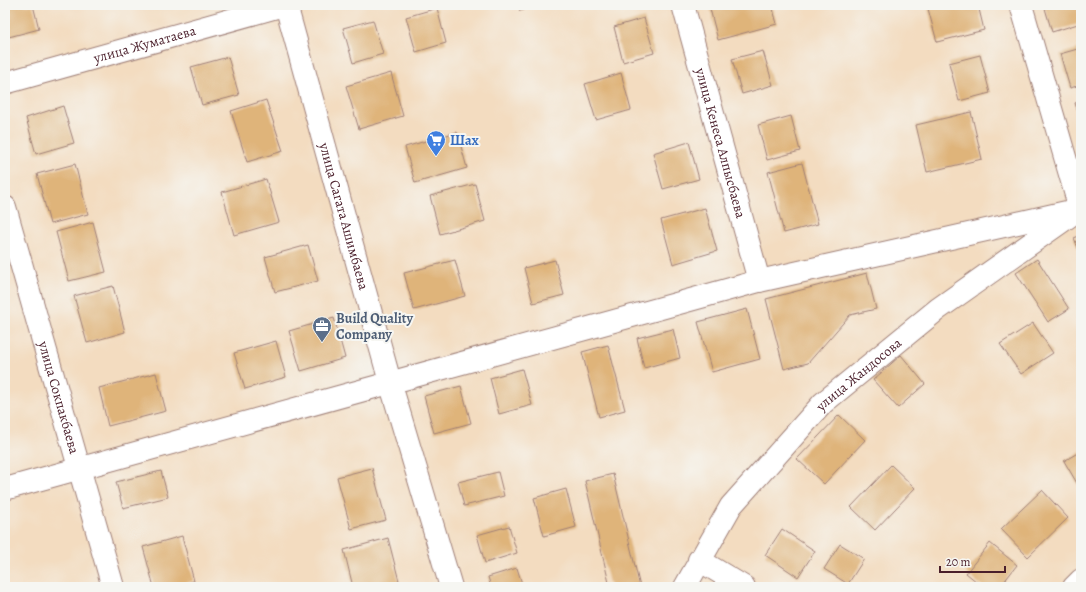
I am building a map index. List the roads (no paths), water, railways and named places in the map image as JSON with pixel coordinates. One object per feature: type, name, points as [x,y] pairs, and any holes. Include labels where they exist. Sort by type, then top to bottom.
[{"type":"street","name":"улица Жуматаева","points":[[5,83],[285,5]]},
{"type":"street","name":"улица Сагата Ашимбаева","points":[[285,5],[390,382],[451,587]]},
{"type":"street","name":"улица Кенеса Алпысбаева","points":[[683,5],[759,280]]},
{"type":"street","points":[[5,489],[759,280],[1080,208],[1021,5]]},
{"type":"street","name":"улица Сокпакбаева","points":[[5,207],[113,587]]},
{"type":"street","name":"улица Жандосова","points":[[685,587],[731,506],[823,403],[938,309],[1080,208]]},
{"type":"street","points":[[699,560],[744,587]]},
{"type":"street","points":[[1074,587],[1081,580]]},
{"type":"place","name":"Шах","points":[[436,157]]},
{"type":"place","name":"Build Quality Company","points":[[322,343]]}]
